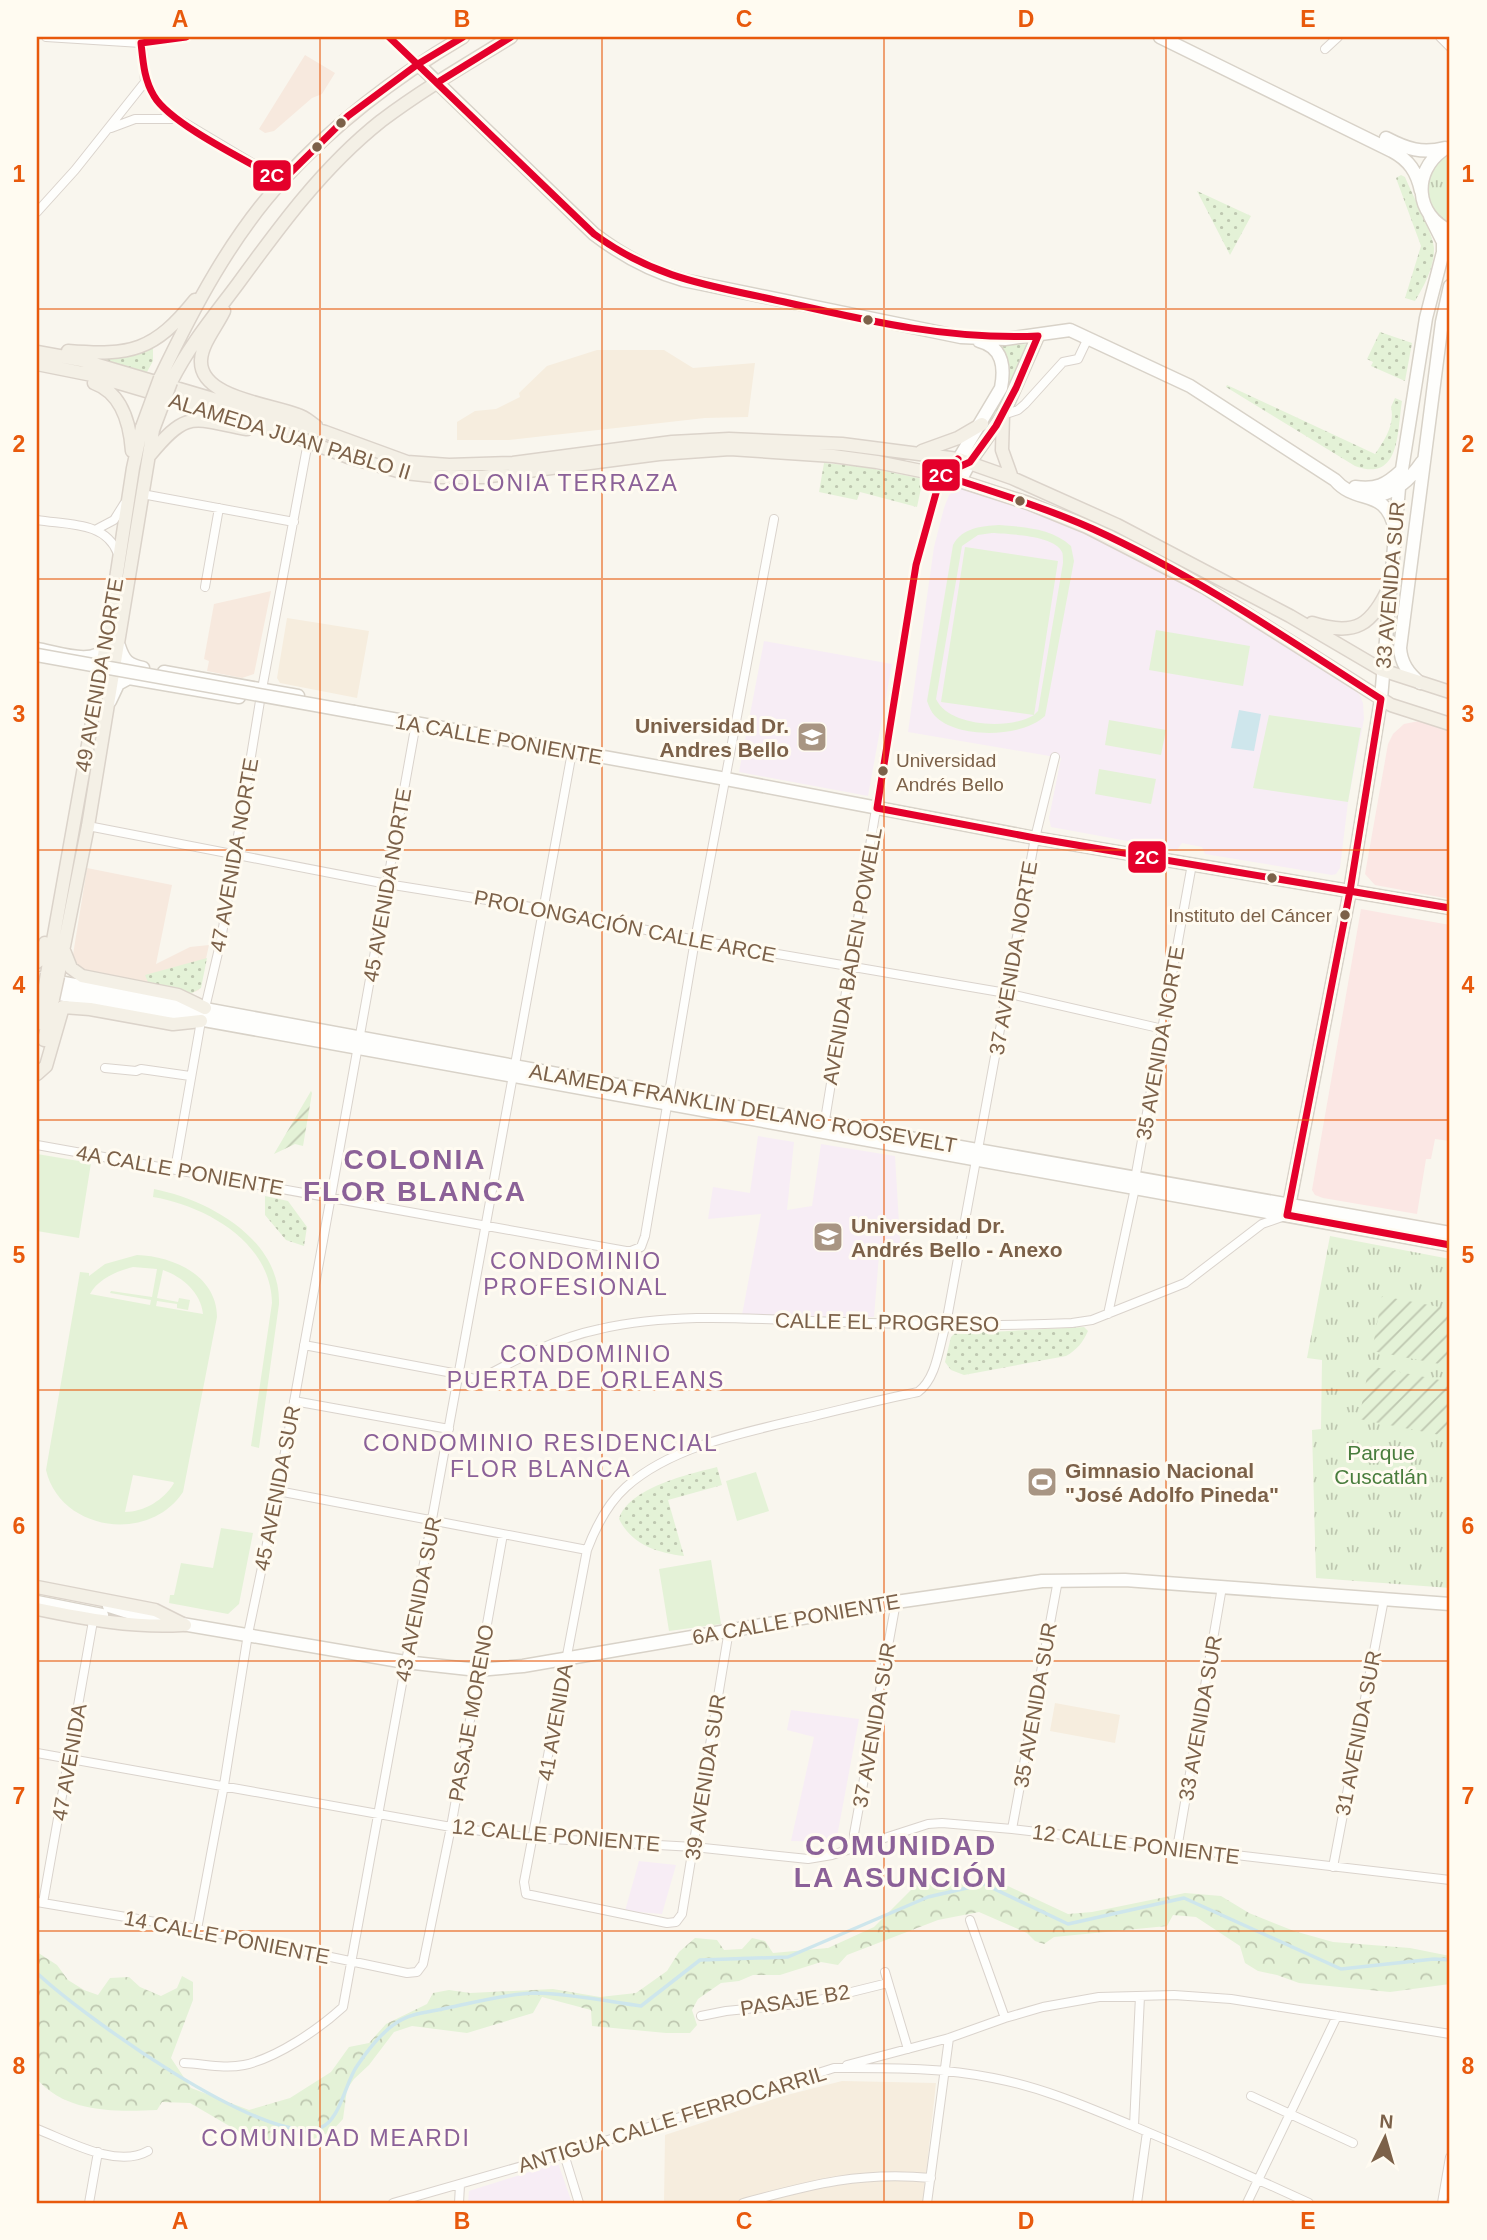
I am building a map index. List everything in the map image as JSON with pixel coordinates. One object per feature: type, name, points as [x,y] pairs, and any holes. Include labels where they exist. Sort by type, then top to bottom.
[{"type":"main road","points":[[166,380],[187,327],[211,281],[244,230],[282,181],[348,116],[418,64],[463,37]]},
{"type":"main road","points":[[166,380],[297,205],[345,154],[381,121],[511,37]]},
{"type":"main road","points":[[37,350],[115,354],[137,348],[160,335],[180,318],[211,281]]},
{"type":"main road","points":[[236,286],[203,350],[201,362],[207,380],[221,391],[297,414],[325,432]]},
{"type":"main road","name":"ALAMEDA JUAN PABLO II","points":[[37,350],[81,360],[325,432],[393,458],[449,465],[513,463],[672,442],[717,439],[799,441],[926,453],[955,470],[1075,522],[1204,587],[1381,699],[1406,711],[1450,724]]},
{"type":"main road","points":[[37,364],[101,385],[111,392],[127,419],[133,468]]},
{"type":"main road","name":"ALAMEDA JUAN PABLO II","points":[[37,364],[92,375],[293,436],[394,471],[442,477],[483,477],[659,454],[730,449],[833,456],[1012,478],[1116,525],[1290,616],[1382,670],[1450,692]]},
{"type":"main road","name":"49 AVENIDA NORTE","points":[[47,976],[63,948],[109,705],[120,559],[133,468],[166,380]]},
{"type":"main road","points":[[1003,415],[1003,450],[1012,478]]},
{"type":"main road","points":[[148,458],[170,431],[190,420],[293,436]]},
{"type":"main road","points":[[926,453],[982,424]]},
{"type":"main road","name":"49 AVENIDA NORTE","points":[[47,976],[94,702],[112,645],[142,494],[148,458],[147,429]]},
{"type":"main road","points":[[1290,616],[1334,629],[1354,628],[1376,612],[1390,585]]},
{"type":"main road","points":[[1395,676],[1402,684],[1450,698]]},
{"type":"main road","points":[[1381,699],[1450,717]]},
{"type":"main road","points":[[37,962],[43,956],[51,913],[61,901]]},
{"type":"main road","points":[[63,948],[71,968],[82,976],[178,995],[205,1008]]},
{"type":"main road","points":[[37,1074],[47,976]]},
{"type":"main road","points":[[37,1024],[44,996]]},
{"type":"main road","points":[[37,1074],[46,1066],[63,1007],[90,1009],[173,1024],[201,1021]]},
{"type":"main road","points":[[37,1587],[156,1610],[185,1625]]},
{"type":"main road","points":[[37,1609],[93,1621],[153,1626],[185,1625]]},
{"type":"street","points":[[46,37],[141,40],[186,37]]},
{"type":"street","points":[[389,37],[594,234],[626,255],[668,276],[868,320],[961,337],[1005,339],[1070,330],[1189,386],[1335,480],[1356,488],[1378,488],[1386,485],[1401,471]]},
{"type":"street","name":"33 AVENIDA SUR","points":[[1160,37],[1401,156],[1415,172],[1424,204],[1443,242],[1443,253],[1426,318],[1401,471],[1381,699],[1350,891],[1288,1210]]},
{"type":"street","points":[[1179,37],[1408,149],[1420,152],[1448,147]]},
{"type":"street","points":[[1325,49],[1338,37]]},
{"type":"street","points":[[1440,37],[1450,47]]},
{"type":"street","points":[[141,40],[145,82],[160,106],[176,119],[282,181]]},
{"type":"street","points":[[37,212],[145,82]]},
{"type":"street","points":[[108,129],[135,119],[176,119]]},
{"type":"street","points":[[1421,191],[1427,166],[1448,147]]},
{"type":"street","points":[[1430,216],[1450,231]]},
{"type":"street","name":"33 AVENIDA SUR","points":[[1423,685],[1406,669],[1400,657],[1400,648],[1442,322],[1450,286]]},
{"type":"street","points":[[926,453],[955,470],[1003,415],[1038,336]]},
{"type":"street","name":"AVENIDA BADEN POWELL","points":[[824,1128],[916,565],[955,470],[1001,388],[1004,371],[1002,360],[992,345],[961,337]]},
{"type":"street","points":[[1003,415],[1018,410],[1025,404],[1063,362],[1078,359],[1088,338]]},
{"type":"street","name":"47 AVENIDA NORTE","points":[[205,1008],[221,940],[261,695],[308,442]]},
{"type":"street","points":[[1370,498],[1399,488],[1423,461]]},
{"type":"street","points":[[1335,480],[1341,488],[1386,507],[1395,530]]},
{"type":"street","points":[[97,529],[114,520],[124,506],[130,488]]},
{"type":"street","points":[[142,494],[294,522]]},
{"type":"street","points":[[205,587],[219,508]]},
{"type":"street","points":[[668,1100],[695,940],[774,519]]},
{"type":"street","points":[[37,520],[97,529],[110,539],[120,559]]},
{"type":"street","points":[[37,661],[90,664],[112,645],[129,672],[118,684],[109,705]]},
{"type":"street","points":[[37,649],[90,664]]},
{"type":"street","name":"1A CALLE PONIENTE","points":[[37,655],[726,779],[1035,838],[1450,908]]},
{"type":"street","points":[[90,664],[96,682],[94,702]]},
{"type":"street","name":"1A CALLE PONIENTE","points":[[129,672],[261,695],[355,706],[375,717]]},
{"type":"street","name":"45 AVENIDA NORTE","points":[[358,1043],[416,723]]},
{"type":"street","name":"43 AVENIDA SUR","points":[[184,2063],[216,2067],[245,2065],[275,2053],[324,2025],[343,2007],[572,752]]},
{"type":"street","name":"37 AVENIDA NORTE","points":[[978,1155],[1035,838],[1055,757]]},
{"type":"street","name":"PROLONGACIÓN CALLE ARCE","points":[[88,826],[387,884],[544,909],[695,940],[1006,992],[1163,1029]]},
{"type":"street","name":"35 AVENIDA NORTE","points":[[1135,1184],[1192,864]]},
{"type":"street","name":"ALAMEDA FRANKLIN DELANO ROOSEVELT","points":[[47,976],[358,1043]]},
{"type":"street","name":"ALAMEDA FRANKLIN DELANO ROOSEVELT","points":[[44,996],[358,1043],[1135,1184],[1288,1210],[1450,1233]]},
{"type":"street","points":[[175,1169],[201,1021]]},
{"type":"street","name":"45 AVENIDA SUR","points":[[197,1929],[248,1634],[278,1491],[358,1043]]},
{"type":"street","points":[[105,1068],[136,1071],[141,1069],[190,1076]]},
{"type":"street","name":"4A CALLE PONIENTE","points":[[37,1144],[631,1251],[641,1247],[645,1236],[668,1100]]},
{"type":"street","points":[[946,1324],[978,1155]]},
{"type":"street","points":[[1108,1314],[1135,1184]]},
{"type":"street","name":"ALAMEDA FRANKLIN DELANO ROOSEVELT","points":[[1288,1210],[1450,1245]]},
{"type":"street","name":"CALLE EL PROGRESO","points":[[458,1374],[478,1380],[524,1355],[562,1340],[600,1329],[637,1323],[731,1318],[946,1324],[1072,1324],[1108,1314],[1185,1283],[1262,1224],[1288,1210]]},
{"type":"street","name":"41 AVENIDA","points":[[676,1922],[667,1923],[526,1894],[524,1882],[566,1659],[587,1550],[596,1525],[620,1494],[656,1466],[690,1450],[779,1424],[918,1392],[932,1372],[946,1324]]},
{"type":"street","points":[[304,1345],[458,1374]]},
{"type":"street","points":[[294,1401],[449,1429]]},
{"type":"street","points":[[278,1491],[587,1550]]},
{"type":"street","name":"PASAJE MORENO","points":[[417,1972],[423,1964],[451,1827],[503,1534]]},
{"type":"street","name":"6A CALLE PONIENTE","points":[[37,1602],[248,1634],[405,1662],[478,1670],[566,1659],[896,1602],[1058,1580],[1125,1580],[1450,1604]]},
{"type":"street","name":"35 AVENIDA SUR","points":[[1012,1829],[1058,1580]]},
{"type":"street","name":"33 AVENIDA SUR","points":[[1177,1849],[1222,1587]]},
{"type":"street","name":"6A CALLE PONIENTE","points":[[37,1593],[114,1613]]},
{"type":"street","name":"31 AVENIDA SUR","points":[[1332,1867],[1384,1599]]},
{"type":"street","name":"37 AVENIDA SUR","points":[[856,1847],[854,1834],[896,1602]]},
{"type":"street","name":"47 AVENIDA","points":[[40,1903],[70,1759],[93,1621]]},
{"type":"street","name":"39 AVENIDA SUR","points":[[676,1922],[681,1914],[694,1847],[729,1630]]},
{"type":"street","name":"12 CALLE PONIENTE","points":[[37,1754],[451,1827],[534,1838],[694,1847],[819,1859],[935,1824],[1012,1829],[1450,1881]]},
{"type":"street","name":"14 CALLE PONIENTE","points":[[40,1903],[197,1929],[407,1973],[417,1972]]},
{"type":"street","points":[[970,1920],[1005,2018]]},
{"type":"street","points":[[885,1972],[908,2049]]},
{"type":"street","name":"PASAJE B2","points":[[701,2016],[807,2003],[888,1983]]},
{"type":"street","points":[[834,2068],[949,2038],[1005,2018],[1070,2001],[1140,1996],[1174,1995],[1231,1999],[1450,2034]]},
{"type":"street","points":[[1135,2126],[1140,1996]]},
{"type":"street","points":[[1247,2203],[1336,2016]]},
{"type":"street","points":[[928,2203],[949,2038]]},
{"type":"street","name":"ANTIGUA CALLE FERROCARRIL","points":[[393,2203],[564,2154],[834,2068],[945,2071],[990,2077],[1052,2092],[1309,2203]]},
{"type":"street","points":[[1251,2096],[1353,2143]]},
{"type":"street","points":[[37,2129],[116,2158],[137,2158],[148,2151]]},
{"type":"street","points":[[1137,2203],[1147,2132]]},
{"type":"street","points":[[89,2203],[98,2152]]},
{"type":"street","points":[[564,2154],[579,2203]]},
{"type":"street","points":[[1442,2203],[1450,2157]]},
{"type":"street","points":[[743,2203],[835,2180],[884,2176],[931,2178]]},
{"type":"street","points":[[459,2203],[460,2185]]},
{"type":"shaded area","points":[[305,55],[335,73],[322,94],[312,98],[274,131],[265,133],[259,129]]},
{"type":"shaded area","points":[[597,350],[664,350],[693,368],[755,363],[748,417],[705,418],[509,440],[457,440],[457,422],[475,411],[496,409],[520,397],[519,393],[547,366]]},
{"type":"shaded area","points":[[958,486],[1091,533],[1187,583],[1318,663],[1359,694],[1363,703],[1364,719],[1348,802],[1340,868],[1336,874],[1205,854],[1202,847],[1182,843],[1177,850],[1051,827],[1049,818],[1061,758],[908,732],[934,547],[949,495]]},
{"type":"shaded area","points":[[271,591],[254,674],[242,678],[207,671],[209,661],[204,659],[214,604]]},
{"type":"shaded area","points":[[287,618],[369,631],[357,698],[280,683],[277,678]]},
{"type":"shaded area","name":"Universidad Dr. Andres Bello","points":[[764,641],[892,664],[868,796],[739,772]]},
{"type":"shaded area","points":[[1419,721],[1450,727],[1450,899],[1375,885],[1365,874],[1388,744],[1393,734],[1404,724]]},
{"type":"shaded area","points":[[87,868],[172,885],[156,964],[190,947],[209,945],[199,990],[192,993],[82,973],[72,961]]},
{"type":"shaded area","points":[[1361,909],[1450,925],[1450,1141],[1435,1139],[1431,1159],[1426,1159],[1417,1214],[1323,1198],[1315,1195],[1312,1190]]},
{"type":"shaded area","name":"Universidad Dr. Andrés Bello - Anexo","points":[[758,1136],[794,1142],[787,1210],[812,1206],[821,1144],[895,1156],[901,1257],[879,1255],[874,1317],[742,1315],[761,1214],[708,1219],[713,1187],[750,1193]]},
{"type":"shaded area","points":[[1055,1703],[1120,1715],[1115,1743],[1050,1731]]},
{"type":"shaded area","points":[[791,1710],[859,1719],[836,1842],[791,1841],[814,1737],[787,1730]]},
{"type":"shaded area","points":[[639,1861],[676,1865],[662,1914],[625,1911]]},
{"type":"shaded area","points":[[842,2081],[936,2083],[923,2203],[664,2203],[665,2135],[783,2096]]},
{"type":"shaded area","points":[[558,2163],[572,2203],[468,2203],[469,2191]]},
{"type":"green space","points":[[1450,151],[1450,223],[1433,207],[1428,187],[1434,167]]},
{"type":"green space","points":[[1401,175],[1405,177],[1422,214],[1434,249],[1430,270],[1415,301],[1405,298],[1421,246],[1396,178]]},
{"type":"green space","points":[[1197,191],[1251,216],[1230,255]]},
{"type":"green space","points":[[1380,332],[1412,343],[1405,381],[1371,366],[1373,362],[1367,359]]},
{"type":"green space","points":[[1030,344],[1009,396],[987,431],[1000,403],[1007,378],[1004,353],[999,346]]},
{"type":"green space","points":[[153,348],[153,361],[147,372],[94,358],[125,356]]},
{"type":"green space","points":[[1227,385],[1375,454],[1388,432],[1392,420],[1391,407],[1395,398],[1402,401],[1394,451],[1389,461],[1381,467],[1370,469],[1355,466],[1226,387]]},
{"type":"green space","points":[[824,463],[865,467],[923,479],[917,507],[860,492],[857,500],[819,492]]},
{"type":"green space","points":[[999,525],[1028,528],[1055,535],[1071,546],[1074,561],[1045,716],[1021,729],[973,732],[945,724],[930,709],[927,701],[953,545],[967,531]],"holes":[[[992,533],[1030,536],[1058,546],[1062,553],[1063,563],[1038,711],[1023,720],[996,724],[966,720],[953,715],[936,699],[962,546],[978,535]]]},
{"type":"green space","points":[[965,547],[1058,561],[1034,715],[941,702]]},
{"type":"green space","points":[[1156,630],[1250,646],[1243,686],[1149,670]]},
{"type":"green space","points":[[1269,715],[1361,728],[1348,802],[1253,788]]},
{"type":"green space","points":[[1109,720],[1166,730],[1161,755],[1105,745]]},
{"type":"green space","points":[[1099,769],[1156,779],[1151,804],[1095,794]]},
{"type":"green space","points":[[207,958],[201,988],[192,993],[150,987],[145,975]]},
{"type":"green space","points":[[311,1091],[303,1146],[295,1144],[274,1154]]},
{"type":"green space","points":[[37,1154],[91,1163],[79,1238],[37,1231]]},
{"type":"green space","points":[[154,1189],[197,1202],[218,1213],[238,1226],[255,1242],[268,1260],[276,1281],[279,1304],[259,1448],[251,1446],[272,1303],[269,1281],[248,1245],[232,1230],[194,1209],[153,1197]]},
{"type":"green space","points":[[265,1196],[288,1201],[307,1227],[304,1246],[286,1240],[265,1215]]},
{"type":"green space","name":"Parque Cuscatlán","points":[[1330,1236],[1450,1259],[1450,1588],[1316,1578],[1312,1430],[1321,1429],[1322,1360],[1307,1358]]},
{"type":"green space","points":[[137,1255],[178,1264],[201,1279],[215,1302],[217,1317],[183,1492],[168,1508],[149,1519],[128,1524],[107,1523],[87,1517],[69,1506],[55,1491],[46,1470],[80,1272],[89,1273],[89,1276],[105,1264]],"holes":[[[133,1267],[157,1269],[152,1297],[110,1293],[151,1300],[150,1305],[90,1294],[108,1276]],[[163,1270],[190,1287],[199,1299],[203,1314],[156,1306],[157,1301],[177,1304],[177,1308],[188,1310],[190,1300],[179,1298],[178,1302],[157,1298]],[[133,1475],[174,1483],[165,1495],[153,1504],[125,1512]]]},
{"type":"green space","points":[[1382,1296],[1450,1309],[1450,1366],[1372,1351]]},
{"type":"green space","points":[[1084,1327],[1088,1331],[1084,1339],[1066,1356],[964,1375],[951,1370],[945,1362],[951,1337],[958,1330],[990,1332]]},
{"type":"green space","points":[[1369,1366],[1450,1382],[1450,1437],[1359,1419]]},
{"type":"green space","points":[[717,1467],[722,1485],[668,1500],[684,1556],[646,1546],[624,1528],[619,1519],[634,1499],[676,1478]]},
{"type":"green space","points":[[756,1472],[769,1511],[737,1521],[726,1481]]},
{"type":"green space","points":[[221,1528],[253,1533],[239,1604],[228,1614],[169,1603],[170,1595],[174,1595],[181,1563],[213,1568]]},
{"type":"green space","points":[[711,1560],[721,1624],[669,1631],[659,1569]]},
{"type":"green space","points":[[997,1881],[1068,1914],[1092,1912],[1185,1893],[1221,1896],[1249,1913],[1294,1931],[1333,1942],[1410,1948],[1450,1956],[1450,1984],[1390,1992],[1299,1983],[1258,1971],[1245,1963],[1240,1946],[1196,1917],[1173,1915],[1167,1926],[1054,1937],[1044,1944],[1035,1941],[1027,1933],[979,1912],[938,1920],[847,1955],[838,1965],[821,1962],[780,1975],[753,1975],[739,1981],[721,1983],[698,1999],[692,2010],[697,2025],[690,2033],[592,2026],[591,2010],[542,1997],[533,2013],[467,2033],[412,2026],[394,2032],[347,2089],[343,2119],[331,2132],[293,2147],[238,2131],[190,2103],[162,2102],[157,2110],[93,2108],[62,2098],[37,2079],[37,1952],[57,1965],[68,1980],[98,1995],[110,1978],[129,1977],[140,1987],[161,1996],[177,1988],[182,1976],[193,1982],[193,2000],[171,2058],[191,2088],[249,2110],[290,2098],[331,2072],[349,2047],[369,2043],[386,2024],[427,2004],[433,1993],[449,1990],[470,1993],[553,1989],[600,1997],[636,1993],[667,1971],[679,1952],[695,1938],[717,1940],[724,1950],[742,1949],[752,1938],[765,1941],[773,1953],[828,1948],[874,1927],[916,1885]]},
{"type":"water","points":[[1239,710],[1261,714],[1254,751],[1231,748]]},
{"type":"waterway","points":[[37,1973],[130,2045],[217,2098],[258,2117],[293,2128],[320,2128],[333,2118],[353,2073],[365,2054],[385,2032],[407,2017],[526,1993],[641,2006],[700,1960],[788,1957],[928,1897],[984,1884],[1068,1924],[1184,1898],[1341,1969],[1434,1959],[1450,1960]]},
{"type":"transit line","name":"2C","points":[[186,37],[141,43],[146,77],[154,96],[176,119],[282,181],[348,116],[418,64],[463,37]]},
{"type":"transit line","name":"2C","points":[[389,37],[594,234],[641,262],[688,280],[882,323],[974,335],[1038,336],[996,426],[970,462],[941,475],[916,565],[877,808],[1035,838],[1450,908]]},
{"type":"transit line","name":"2C","points":[[440,81],[511,37]]},
{"type":"transit line","name":"2C","points":[[958,459],[948,477],[1057,514],[1131,547],[1240,609],[1381,699],[1350,891],[1287,1215],[1450,1245]]},
{"type":"place","name":"Universidad Dr. Andres Bello","points":[[812,737]]},
{"type":"place","name":"Universidad Andrés Bello","points":[[883,771]]},
{"type":"place","name":"Instituto del Cáncer","points":[[1345,915]]},
{"type":"place","name":"Universidad Dr. Andrés Bello - Anexo","points":[[828,1237]]},
{"type":"place","name":"Gimnasio Nacional \"José Adolfo Pineda\"","points":[[1042,1482]]},
{"type":"district","name":"COLONIA TERRAZA","points":[[556,483]]},
{"type":"district","name":"COLONIA FLOR BLANCA","points":[[415,1175]]},
{"type":"district","name":"CONDOMINIO PROFESIONAL","points":[[576,1274]]},
{"type":"district","name":"CONDOMINIO PUERTA DE ORLEANS","points":[[586,1367]]},
{"type":"district","name":"CONDOMINIO RESIDENCIAL FLOR BLANCA","points":[[541,1456]]},
{"type":"district","name":"COMUNIDAD LA ASUNCIÓN","points":[[901,1861]]},
{"type":"district","name":"COMUNIDAD MEARDI","points":[[336,2138]]}]
